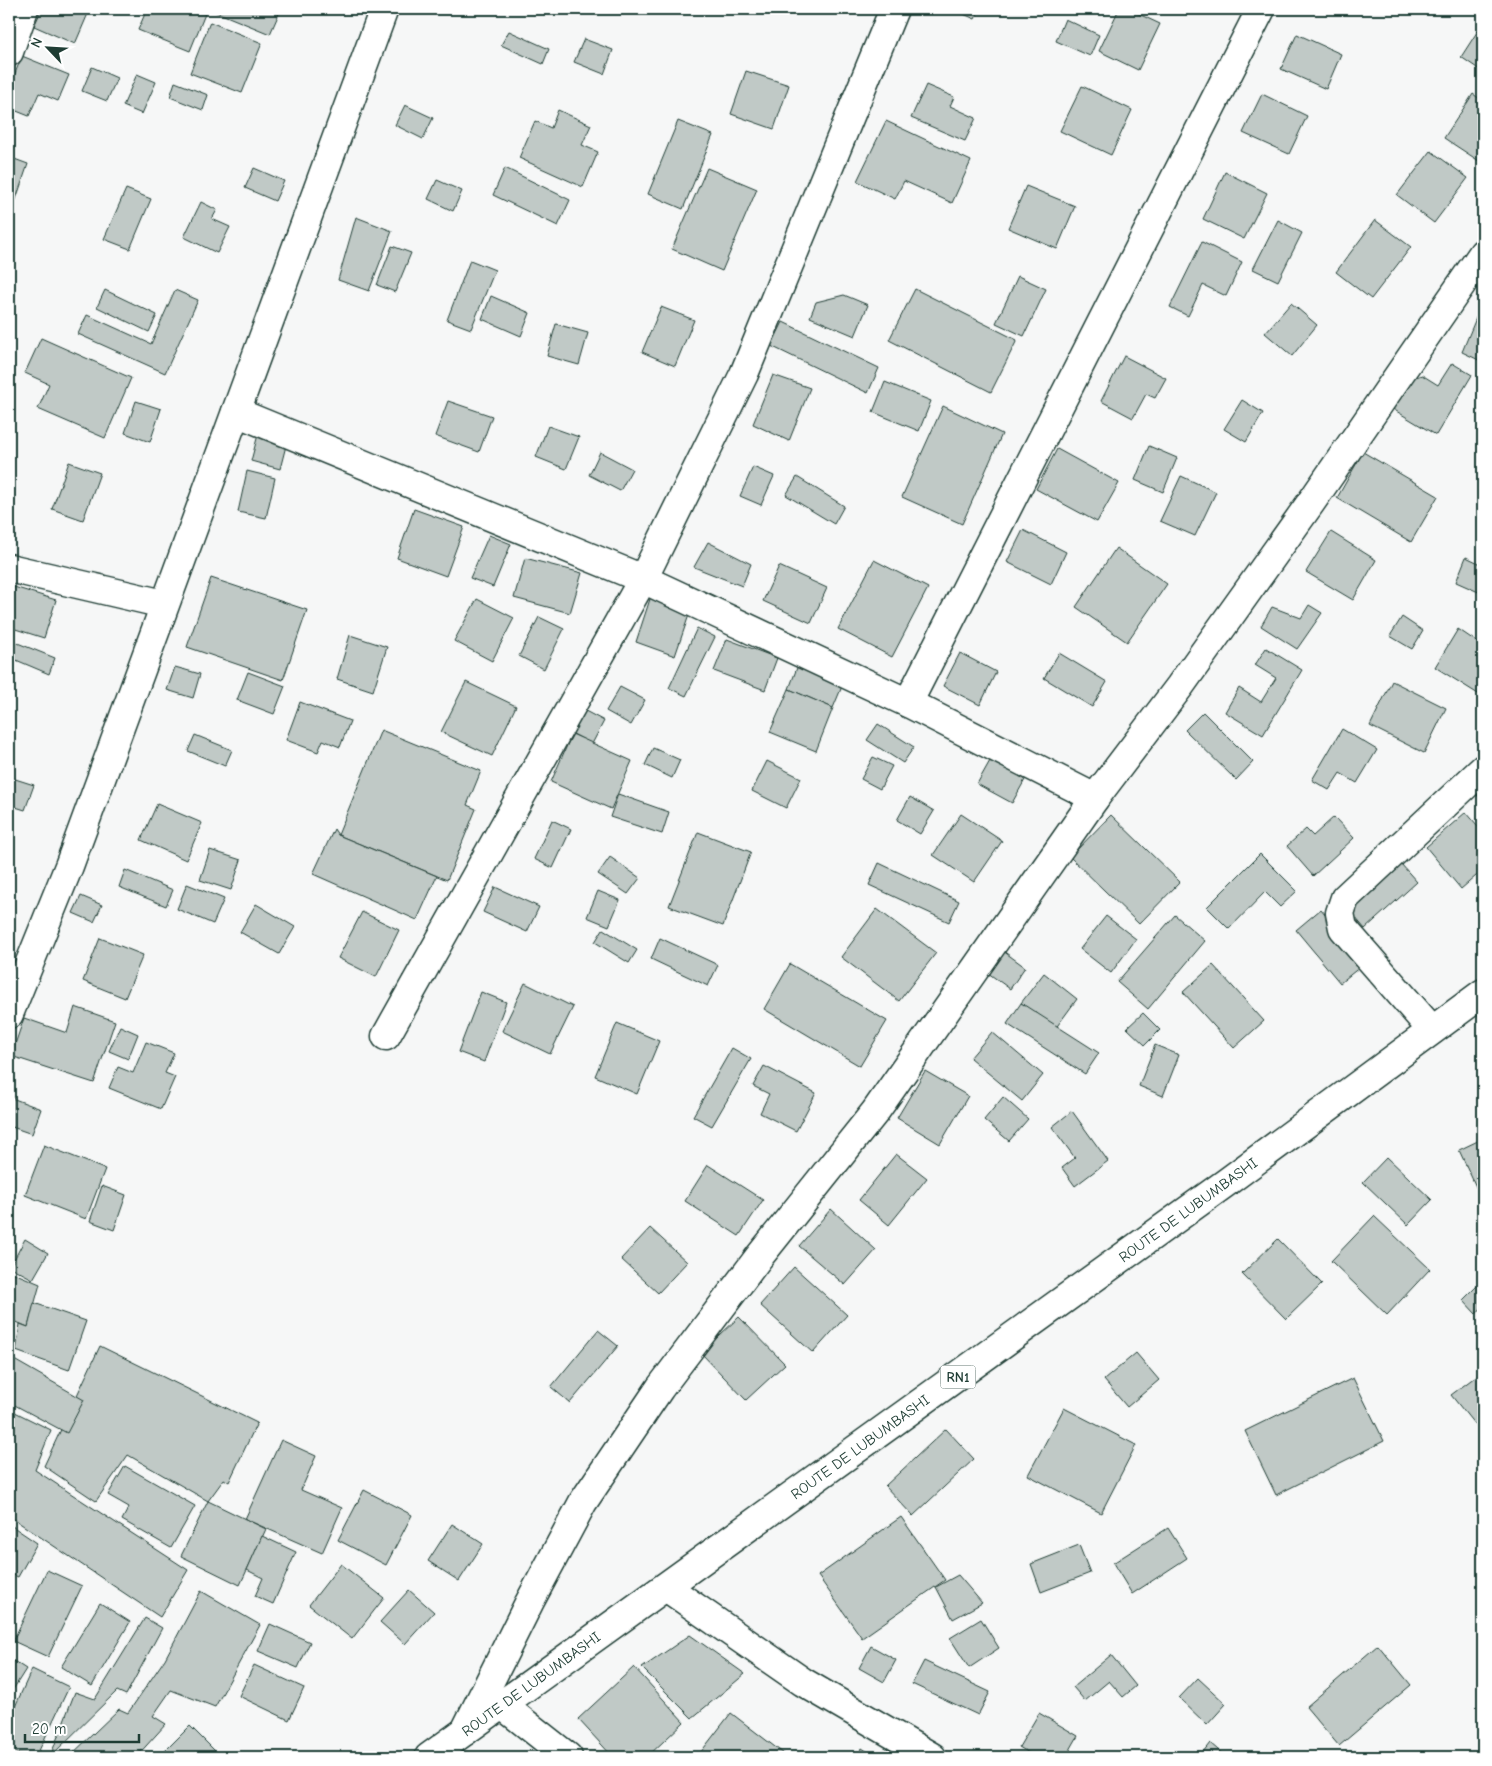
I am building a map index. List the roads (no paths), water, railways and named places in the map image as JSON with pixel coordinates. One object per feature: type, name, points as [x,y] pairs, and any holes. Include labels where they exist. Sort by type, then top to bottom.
[{"type":"main road","points":[[9,52],[24,9]]},
{"type":"main road","points":[[9,1014],[69,866],[384,9]]},
{"type":"main road","points":[[386,1036],[644,579],[744,374],[894,9]]},
{"type":"main road","points":[[908,704],[1261,9]]},
{"type":"main road","points":[[465,1731],[583,1502],[649,1404],[759,1257],[875,1112],[1095,798],[1180,686],[1312,501],[1483,253]]},
{"type":"main road","points":[[236,412],[644,579],[908,704],[1095,798]]},
{"type":"main road","points":[[9,568],[164,604]]},
{"type":"main road","points":[[1432,1030],[1343,928],[1340,913],[1345,898],[1483,770]]},
{"type":"main road","name":"ROUTE DE LUBUMBASHI","points":[[429,1757],[1219,1188],[1483,993]]},
{"type":"main road","points":[[666,1587],[803,1682],[932,1757]]},
{"type":"main road","points":[[502,1705],[568,1757]]}]
